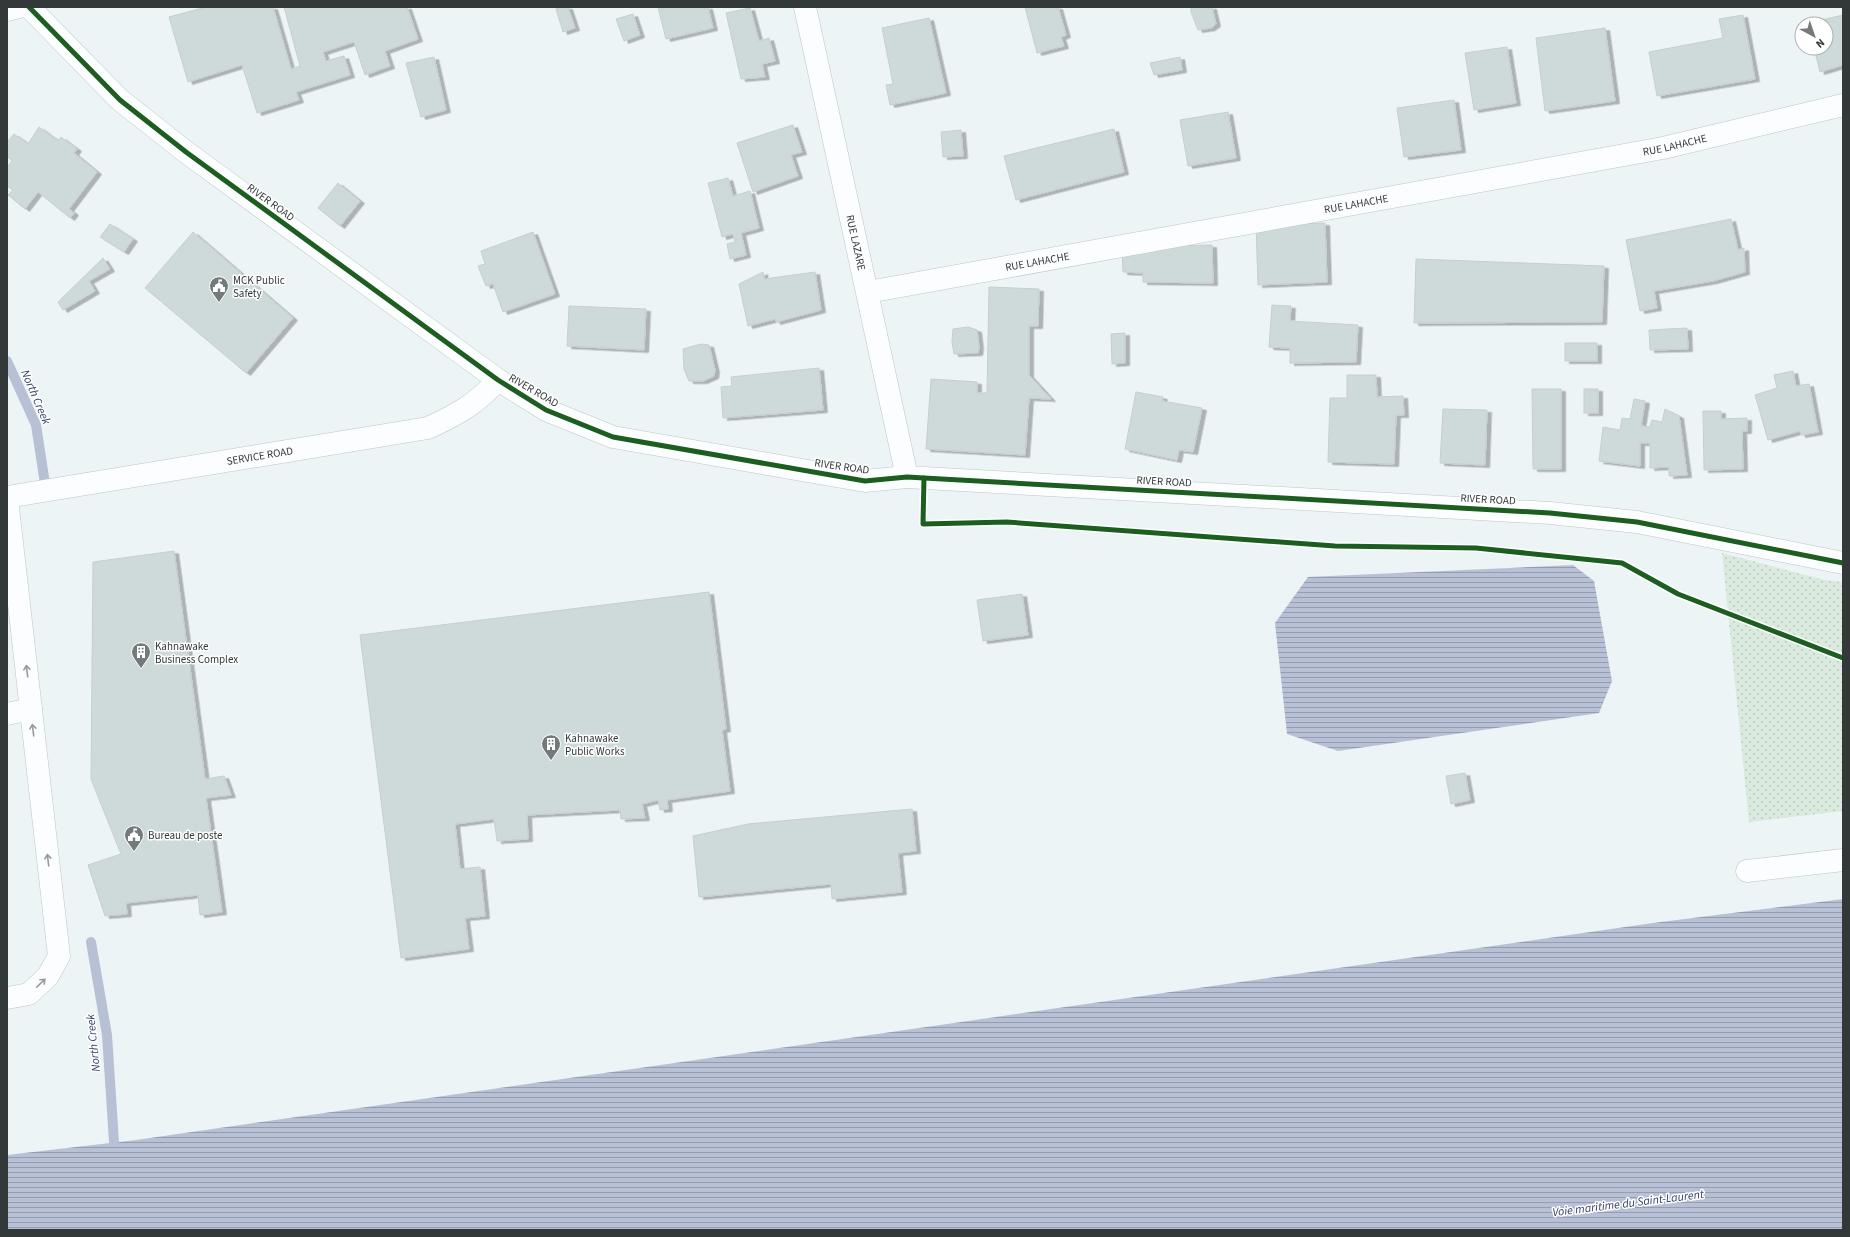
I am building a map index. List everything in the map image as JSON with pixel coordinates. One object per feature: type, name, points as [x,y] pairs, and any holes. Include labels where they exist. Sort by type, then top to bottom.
[{"type":"street","points":[[7,10],[19,7]]},
{"type":"street","name":"RIVER ROAD","points":[[29,7],[120,100],[193,157],[498,380],[546,410],[614,437],[865,481],[907,478],[1550,513],[1637,522],[1843,564]]},
{"type":"street","name":"RUE LAZARE","points":[[805,7],[868,292],[907,478]]},
{"type":"street","name":"RUE LAHACHE","points":[[868,292],[1663,148],[1843,105]]},
{"type":"street","name":"SERVICE ROAD","points":[[7,498],[428,428],[462,412],[484,395],[498,380]]},
{"type":"street","points":[[7,498],[13,610],[31,709],[59,956],[48,976],[29,994],[7,998]]},
{"type":"street","points":[[7,714],[31,709]]},
{"type":"street","points":[[1747,872],[1843,860]]},
{"type":"green space","points":[[1722,553],[1824,580],[1843,582],[1843,811],[1749,822]]},
{"type":"water","points":[[1573,565],[1594,581],[1612,681],[1599,713],[1338,751],[1287,734],[1275,623],[1308,577]]},
{"type":"water","name":"Voie maritime du Saint-Laurent","points":[[1843,899],[1843,1230],[7,1230],[7,1155],[136,1140],[1653,923]]},
{"type":"building","points":[[206,7],[273,7],[291,69],[300,66],[284,7],[407,7],[418,39],[385,51],[390,66],[365,75],[354,42],[323,52],[326,61],[344,56],[350,75],[296,92],[299,100],[257,113],[242,65],[188,82],[169,17]]},
{"type":"building","points":[[568,7],[575,28],[563,32],[556,9]]},
{"type":"building","points":[[658,7],[708,7],[713,28],[666,39]]},
{"type":"building","points":[[1025,7],[1058,7],[1066,35],[1061,37],[1064,46],[1037,53]]},
{"type":"building","points":[[1191,7],[1212,7],[1216,24],[1211,28],[1198,30],[1191,12]]},
{"type":"building","points":[[750,8],[759,41],[769,38],[775,61],[762,64],[765,77],[741,79],[726,13]]},
{"type":"building","points":[[633,14],[640,35],[624,41],[616,19]]},
{"type":"building","points":[[1743,15],[1755,79],[1657,96],[1649,52],[1723,38],[1719,19]]},
{"type":"building","points":[[1843,15],[1843,65],[1820,72],[1816,56],[1834,56],[1834,17]]},
{"type":"building","points":[[929,18],[946,93],[890,105],[886,85],[893,84],[882,28]]},
{"type":"building","points":[[1605,28],[1615,101],[1545,111],[1536,38]]},
{"type":"building","points":[[1507,47],[1516,103],[1474,110],[1465,53]]},
{"type":"building","points":[[434,57],[446,110],[421,117],[406,63]]},
{"type":"building","points":[[1180,57],[1182,70],[1154,75],[1150,63]]},
{"type":"building","points":[[1454,100],[1461,150],[1404,157],[1397,108]]},
{"type":"building","points":[[1228,112],[1236,158],[1188,166],[1180,120]]},
{"type":"building","points":[[793,125],[802,152],[791,155],[798,176],[753,192],[737,143]]},
{"type":"building","points":[[39,127],[58,141],[61,137],[77,149],[74,153],[97,172],[69,209],[74,213],[70,218],[38,192],[25,209],[8,195],[13,190],[7,186],[7,167],[12,161],[7,156],[7,142],[14,134],[28,144]]},
{"type":"building","points":[[1114,129],[1124,172],[1016,200],[1004,156]]},
{"type":"building","points":[[961,130],[963,156],[943,157],[941,132]]},
{"type":"building","points":[[728,178],[733,196],[750,191],[759,228],[741,233],[746,255],[730,259],[727,244],[735,242],[733,234],[722,237],[708,183]]},
{"type":"building","points":[[338,183],[360,201],[340,226],[318,208]]},
{"type":"building","points":[[1731,219],[1738,250],[1744,248],[1745,272],[1713,281],[1654,291],[1657,308],[1640,311],[1626,240]]},
{"type":"building","points":[[1325,223],[1327,282],[1258,285],[1256,225]]},
{"type":"building","points":[[110,224],[133,239],[124,252],[100,237]]},
{"type":"building","name":"MCK Public Safety","points":[[193,232],[293,318],[246,373],[145,288]]},
{"type":"building","points":[[533,232],[555,294],[503,312],[493,284],[486,286],[478,266],[485,264],[481,251]]},
{"type":"building","points":[[1212,245],[1213,283],[1143,282],[1143,273],[1123,272],[1122,247]]},
{"type":"building","points":[[103,258],[110,269],[89,281],[95,291],[63,310],[58,302]]},
{"type":"building","points":[[1416,259],[1604,266],[1602,322],[1414,323]]},
{"type":"building","points":[[763,272],[764,279],[815,272],[821,310],[776,322],[775,319],[748,326],[739,284]]},
{"type":"building","points":[[989,287],[1039,289],[1038,326],[1029,326],[1029,375],[1051,399],[1029,398],[1025,455],[926,449],[931,379],[977,382],[977,393],[987,393]]},
{"type":"building","points":[[1272,305],[1291,306],[1290,321],[1358,325],[1356,362],[1290,363],[1290,348],[1269,347]]},
{"type":"building","points":[[569,306],[646,309],[644,350],[567,346]]},
{"type":"building","points":[[968,327],[977,330],[979,347],[978,353],[954,354],[952,342],[953,329]]},
{"type":"building","points":[[1687,328],[1688,349],[1650,350],[1649,330]]},
{"type":"building","points":[[1125,333],[1125,363],[1112,364],[1111,334]]},
{"type":"building","points":[[1565,343],[1597,343],[1597,361],[1565,361]]},
{"type":"building","points":[[701,344],[709,345],[715,370],[714,376],[703,381],[689,381],[684,369],[683,349]]},
{"type":"building","points":[[819,368],[823,410],[723,418],[721,387],[732,386],[731,377]]},
{"type":"building","points":[[1793,371],[1796,386],[1809,384],[1818,432],[1801,435],[1800,431],[1768,440],[1755,395],[1777,388],[1774,375]]},
{"type":"building","points":[[1347,375],[1376,375],[1377,397],[1403,396],[1404,415],[1396,415],[1394,464],[1328,462],[1330,398],[1347,398]]},
{"type":"building","points":[[1532,389],[1561,389],[1561,469],[1533,469]]},
{"type":"building","points":[[1584,389],[1598,389],[1598,413],[1584,413]]},
{"type":"building","points":[[1136,392],[1163,397],[1162,401],[1202,408],[1193,452],[1179,450],[1177,460],[1125,449]]},
{"type":"building","points":[[1634,399],[1645,401],[1641,426],[1650,427],[1652,420],[1662,422],[1665,409],[1679,416],[1687,475],[1669,476],[1669,467],[1650,468],[1650,443],[1640,443],[1640,466],[1599,461],[1603,427],[1620,430],[1622,418],[1630,419]]},
{"type":"building","points":[[1443,409],[1487,410],[1485,465],[1440,463]]},
{"type":"building","points":[[1703,411],[1721,411],[1721,419],[1747,418],[1747,431],[1742,431],[1743,469],[1704,470]]},
{"type":"building","name":"Kahnawake Business Complex","points":[[174,551],[205,779],[224,776],[231,795],[206,798],[222,912],[200,915],[198,895],[126,903],[127,914],[105,916],[88,865],[121,854],[91,779],[93,562]]},
{"type":"building","name":"Kahnawake Public Works","points":[[709,592],[726,729],[722,730],[730,791],[667,800],[668,809],[660,810],[658,800],[642,804],[645,818],[621,819],[620,810],[527,815],[528,839],[497,841],[494,819],[455,824],[460,869],[480,867],[485,916],[465,918],[469,949],[401,958],[360,635]]},
{"type":"building","points":[[1022,594],[1028,635],[983,641],[977,600]]},
{"type":"building","points":[[1465,773],[1470,800],[1451,804],[1446,776]]},
{"type":"building","points":[[912,809],[916,851],[898,853],[902,892],[832,899],[831,884],[699,897],[693,836],[748,824]]},
{"type":"waterway","name":"North Creek","points":[[7,361],[36,425],[46,490]]},
{"type":"waterway","name":"North Creek","points":[[91,942],[107,1035],[114,1142]]},
{"type":"cycle path","points":[[29,7],[120,100],[186,152],[498,380],[546,410],[613,437],[865,481],[907,477],[1550,513],[1637,522],[1843,563]]},
{"type":"cycle path","points":[[924,478],[923,524],[1007,522],[1335,546],[1476,548],[1622,563],[1678,594],[1843,658]]},
{"type":"place","name":"MCK Public Safety","points":[[219,303]]},
{"type":"place","name":"Kahnawake Business Complex","points":[[141,669]]},
{"type":"place","name":"Kahnawake Public Works","points":[[551,761]]},
{"type":"place","name":"Bureau de poste","points":[[134,852]]}]
